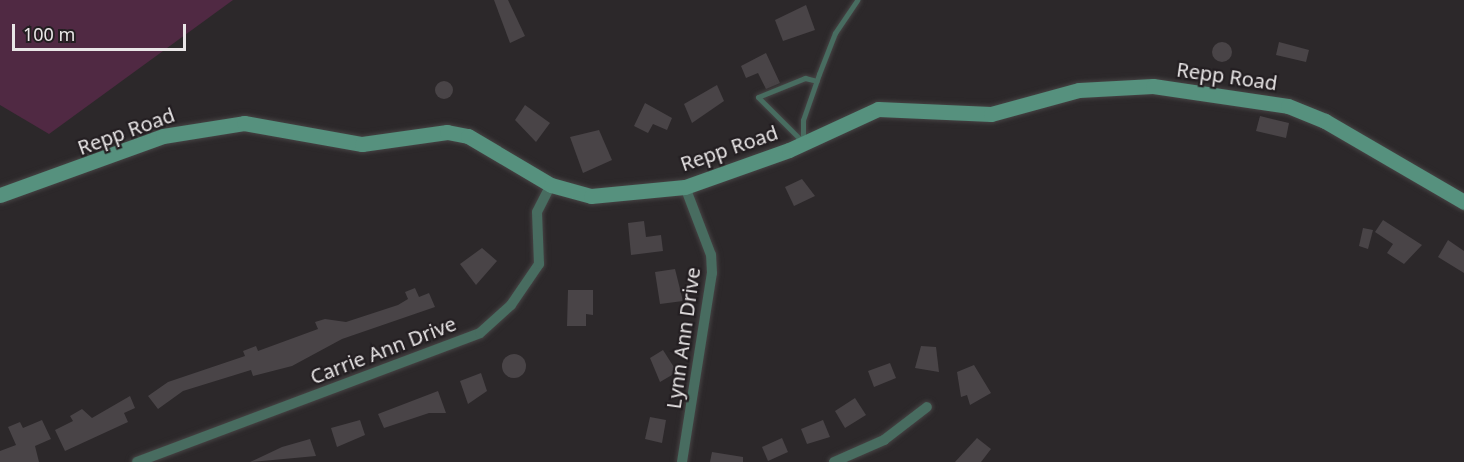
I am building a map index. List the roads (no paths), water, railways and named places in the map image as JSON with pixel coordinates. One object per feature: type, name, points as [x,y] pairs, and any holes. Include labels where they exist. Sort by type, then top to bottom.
[{"type":"street","name":"Repp Road","points":[[0,195],[163,136],[244,123],[362,144],[447,132],[468,136],[551,185],[591,196],[685,187],[803,142],[878,109],[992,114],[1079,90],[1173,88],[1288,106],[1325,121],[1464,202]]},
{"type":"street","name":"Carrie Ann Drive","points":[[136,462],[480,333],[511,305],[539,264],[537,212],[551,185]]},
{"type":"street","name":"Lynn Ann Drive","points":[[682,462],[712,273],[711,255],[685,187]]},
{"type":"street","points":[[834,462],[884,440],[927,407]]},
{"type":"lane","points":[[803,142],[803,120],[835,33],[857,0]]},
{"type":"lane","points":[[803,142],[758,97],[805,78],[817,81]]}]
